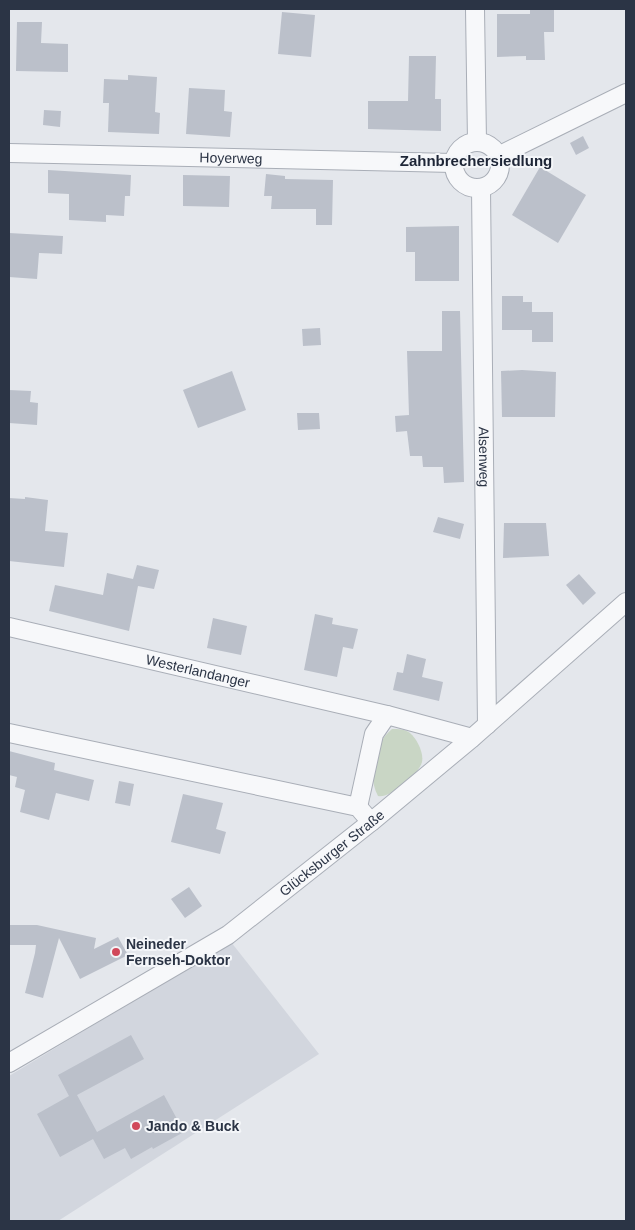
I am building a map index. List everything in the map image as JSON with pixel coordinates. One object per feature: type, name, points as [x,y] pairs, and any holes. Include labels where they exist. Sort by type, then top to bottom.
[{"type":"street","points":[[475,9],[477,142]]},
{"type":"street","points":[[498,156],[626,93]]},
{"type":"street","points":[[477,142],[490,146],[498,156],[500,163],[497,176],[488,186],[474,189],[460,183],[453,170],[455,156],[464,145],[477,142]]},
{"type":"street","name":"Hoyerweg","points":[[9,153],[453,162]]},
{"type":"street","name":"Alsenweg","points":[[481,188],[487,725]]},
{"type":"street","name":"Glücksburger Straße","points":[[9,1063],[228,935],[372,822],[472,738],[626,602]]},
{"type":"street","name":"Westerlandanger","points":[[9,627],[387,715],[472,738]]},
{"type":"street","points":[[358,807],[374,734],[387,715]]},
{"type":"street","points":[[9,733],[358,807],[372,822]]},
{"type":"shaded area","points":[[231,942],[319,1054],[58,1221],[9,1221],[9,1076]]},
{"type":"green space","points":[[392,729],[406,731],[413,736],[421,750],[422,762],[416,773],[403,785],[390,794],[378,796],[373,779],[374,760],[381,743]]},
{"type":"building","points":[[530,9],[554,9],[554,32],[544,32],[545,60],[526,60],[526,56],[497,57],[497,14],[530,14]]},
{"type":"building","points":[[282,12],[315,15],[311,57],[278,54]]},
{"type":"building","points":[[17,22],[42,22],[41,43],[68,44],[68,72],[16,71]]},
{"type":"building","points":[[409,56],[436,56],[435,99],[441,99],[441,131],[368,129],[368,101],[408,101]]},
{"type":"building","points":[[128,75],[157,77],[155,112],[160,113],[159,134],[108,132],[109,103],[103,103],[104,79],[128,80]]},
{"type":"building","points":[[189,88],[225,90],[224,111],[232,112],[230,137],[186,134]]},
{"type":"building","points":[[44,110],[61,111],[60,127],[43,125]]},
{"type":"building","points":[[583,136],[589,148],[576,155],[570,143]]},
{"type":"building","points":[[540,167],[586,195],[558,243],[512,215]]},
{"type":"building","points":[[48,170],[131,175],[130,196],[125,196],[124,216],[106,215],[106,222],[69,220],[69,194],[48,193]]},
{"type":"building","points":[[266,174],[285,176],[285,179],[333,180],[332,225],[316,225],[316,209],[271,209],[272,196],[264,196]]},
{"type":"building","points":[[183,175],[230,176],[229,207],[183,206]]},
{"type":"building","points":[[459,226],[459,281],[415,281],[415,252],[406,252],[406,227]]},
{"type":"building","points":[[9,233],[63,236],[62,254],[39,253],[37,279],[9,277]]},
{"type":"building","points":[[502,296],[523,296],[523,302],[532,302],[532,312],[553,312],[553,342],[532,342],[532,330],[502,330]]},
{"type":"building","points":[[442,311],[460,311],[464,482],[444,483],[443,467],[423,467],[422,456],[410,456],[407,431],[396,432],[395,416],[409,415],[407,351],[442,351]]},
{"type":"building","points":[[320,328],[321,345],[303,346],[302,329]]},
{"type":"building","points":[[232,371],[246,410],[198,428],[183,390]]},
{"type":"building","points":[[501,371],[556,372],[555,417],[502,417]]},
{"type":"building","points":[[9,390],[31,391],[30,402],[38,403],[37,425],[9,423]]},
{"type":"building","points":[[297,413],[319,413],[320,429],[298,430]]},
{"type":"building","points":[[25,497],[48,500],[45,531],[68,533],[64,567],[9,561],[9,498],[25,499]]},
{"type":"building","points":[[438,517],[464,524],[460,539],[433,532]]},
{"type":"building","points":[[504,523],[546,523],[549,556],[503,558]]},
{"type":"building","points":[[137,565],[159,570],[154,589],[138,586],[129,631],[49,611],[55,585],[103,595],[107,573],[133,579]]},
{"type":"building","points":[[579,574],[596,593],[583,605],[566,585]]},
{"type":"building","points":[[315,614],[333,618],[332,624],[358,629],[353,649],[343,647],[337,677],[304,670]]},
{"type":"building","points":[[213,618],[247,626],[241,655],[207,648]]},
{"type":"building","points":[[407,654],[426,659],[422,677],[443,682],[439,701],[393,690],[397,672],[403,673]]},
{"type":"building","points":[[9,751],[55,763],[54,770],[94,780],[89,801],[56,793],[49,820],[20,812],[25,790],[15,787],[17,777],[9,775]]},
{"type":"building","points":[[119,781],[134,784],[130,806],[115,803]]},
{"type":"building","points":[[183,794],[223,803],[216,829],[226,832],[220,854],[171,842]]},
{"type":"building","points":[[189,887],[202,906],[185,918],[171,899]]},
{"type":"building","points":[[9,925],[37,925],[96,938],[94,949],[118,937],[128,955],[80,979],[59,938],[43,998],[25,993],[36,945],[9,945]]},
{"type":"building","points":[[131,1035],[144,1059],[77,1095],[97,1132],[164,1095],[182,1133],[131,1159],[125,1148],[104,1159],[93,1139],[60,1157],[37,1114],[69,1096],[58,1075]]},
{"type":"place","name":"Neineder Fernseh-Doktor","points":[[116,952]]},
{"type":"place","name":"Jando & Buck","points":[[136,1126]]},
{"type":"district","name":"Zahnbrechersiedlung","points":[[476,161]]}]
